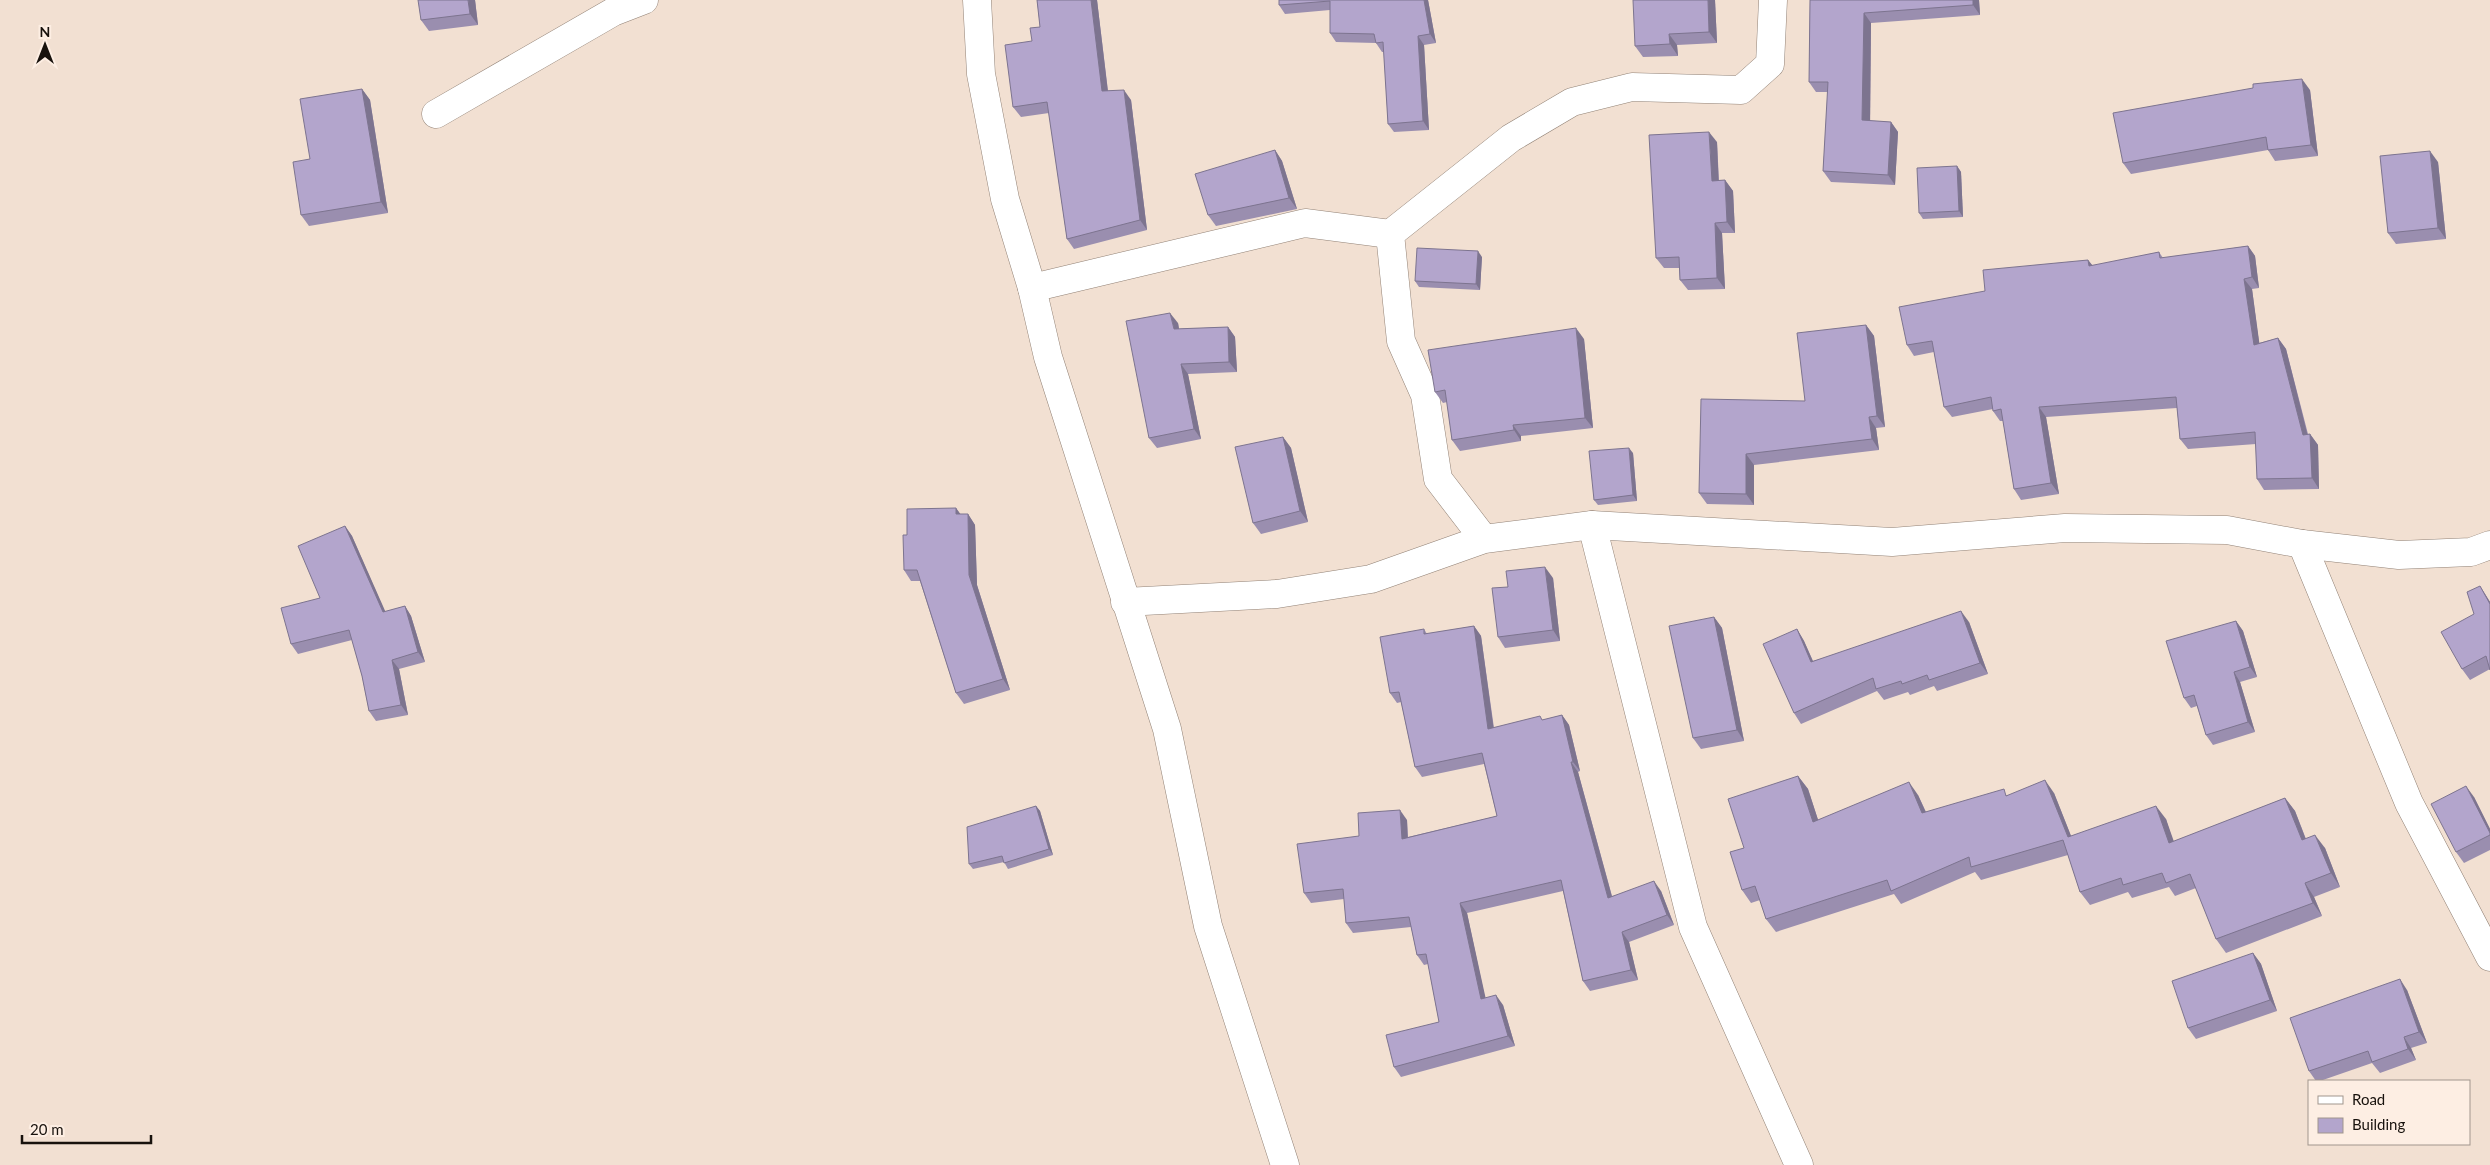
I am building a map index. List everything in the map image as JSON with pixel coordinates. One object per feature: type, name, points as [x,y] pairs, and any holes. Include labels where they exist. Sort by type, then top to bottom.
[{"type":"street","points":[[436,114],[613,12],[644,0]]},
{"type":"street","points":[[977,0],[981,74],[1004,199],[1032,288],[1048,357],[1167,730],[1208,926],[1285,1165]]},
{"type":"street","points":[[1032,288],[1305,224],[1390,234],[1511,138],[1572,102],[1632,87],[1741,90],[1770,64],[1773,0]]},
{"type":"street","points":[[1390,234],[1401,341],[1425,395],[1438,479],[1484,539]]},
{"type":"street","points":[[1125,602],[1277,594],[1371,579],[1484,539],[1592,525],[1892,542],[2065,528],[2227,530],[2302,544],[2399,555],[2470,552],[2490,545]]},
{"type":"street","points":[[1592,525],[1693,927],[1799,1165]]},
{"type":"street","points":[[2302,544],[2409,803],[2490,957]]},
{"type":"building","points":[[418,0],[468,0],[470,14],[421,20]]},
{"type":"building","points":[[1037,0],[1091,0],[1102,91],[1124,90],[1140,220],[1067,239],[1047,102],[1013,107],[1005,45],[1032,41],[1030,28],[1040,27]]},
{"type":"building","points":[[1279,0],[1424,0],[1430,34],[1418,36],[1423,121],[1388,124],[1383,42],[1376,43],[1374,34],[1330,33],[1330,1],[1279,5]]},
{"type":"building","points":[[1633,0],[1708,0],[1709,32],[1669,34],[1670,44],[1635,46]]},
{"type":"building","points":[[1810,0],[1973,0],[1973,5],[1864,13],[1862,120],[1891,122],[1888,175],[1823,171],[1828,82],[1809,82]]},
{"type":"building","points":[[2302,79],[2311,145],[2268,150],[2266,137],[2123,163],[2113,113],[2253,88],[2253,84]]},
{"type":"building","points":[[362,89],[381,202],[301,215],[293,162],[310,159],[300,99]]},
{"type":"building","points":[[1709,132],[1712,181],[1725,180],[1727,222],[1715,223],[1717,278],[1680,280],[1679,257],[1656,258],[1649,135]]},
{"type":"building","points":[[1275,150],[1289,198],[1208,215],[1195,174]]},
{"type":"building","points":[[2430,151],[2438,228],[2388,233],[2380,156]]},
{"type":"building","points":[[1957,166],[1959,211],[1919,213],[1917,168]]},
{"type":"building","points":[[2248,246],[2252,277],[2244,279],[2254,345],[2278,338],[2303,435],[2310,434],[2312,478],[2257,479],[2255,432],[2180,439],[2176,397],[2039,407],[2051,483],[2014,489],[2001,409],[1993,411],[1991,397],[1944,407],[1932,341],[1907,345],[1899,307],[1985,291],[1983,270],[2088,260],[2089,266],[2159,252],[2160,258]]},
{"type":"building","points":[[1417,248],[1478,251],[1476,284],[1415,281]]},
{"type":"building","points":[[1170,313],[1174,329],[1228,327],[1229,362],[1181,364],[1194,429],[1149,438],[1126,321]]},
{"type":"building","points":[[1866,325],[1877,416],[1869,417],[1872,439],[1746,454],[1746,494],[1699,493],[1701,399],[1805,401],[1797,333]]},
{"type":"building","points":[[1576,328],[1585,418],[1513,425],[1514,430],[1452,440],[1445,390],[1435,392],[1428,350]]},
{"type":"building","points":[[1283,437],[1300,511],[1253,523],[1235,447]]},
{"type":"building","points":[[1629,448],[1633,495],[1594,500],[1589,451]]},
{"type":"building","points":[[956,508],[956,514],[968,514],[969,575],[1003,679],[956,693],[917,570],[904,570],[903,535],[907,535],[907,509]]},
{"type":"building","points":[[345,526],[383,612],[405,606],[418,652],[392,660],[401,705],[369,711],[362,676],[349,630],[291,644],[281,608],[320,598],[298,546]]},
{"type":"building","points":[[1545,567],[1553,630],[1498,637],[1492,588],[1508,587],[1506,571]]},
{"type":"building","points":[[2480,586],[2490,604],[2490,670],[2486,656],[2462,669],[2441,632],[2474,614],[2467,592]]},
{"type":"building","points":[[1961,611],[1980,663],[1929,680],[1927,675],[1902,684],[1901,681],[1876,689],[1873,678],[1794,713],[1763,644],[1797,629],[1811,662]]},
{"type":"building","points":[[1714,617],[1737,730],[1693,738],[1669,626]]},
{"type":"building","points":[[2236,621],[2250,667],[2234,672],[2248,722],[2206,735],[2194,695],[2184,698],[2166,641]]},
{"type":"building","points":[[1474,626],[1488,729],[1540,716],[1542,720],[1562,715],[1573,762],[1571,762],[1608,898],[1654,881],[1667,915],[1622,932],[1631,970],[1583,981],[1561,880],[1460,903],[1481,999],[1496,995],[1508,1036],[1394,1067],[1386,1035],[1439,1022],[1426,954],[1417,955],[1409,917],[1346,923],[1343,889],[1304,893],[1297,844],[1359,836],[1358,813],[1400,810],[1402,839],[1497,816],[1482,753],[1415,767],[1399,692],[1390,693],[1380,637],[1424,629],[1424,634]]},
{"type":"building","points":[[1798,776],[1813,822],[1909,782],[1922,813],[2004,789],[2006,796],[2045,780],[2068,837],[2156,806],[2169,843],[2285,798],[2302,840],[2315,835],[2331,873],[2305,883],[2313,903],[2216,939],[2190,874],[2166,883],[2162,873],[2123,885],[2121,878],[2080,892],[2063,840],[1971,867],[1969,857],[1891,891],[1887,880],[1766,919],[1755,886],[1742,890],[1730,852],[1744,848],[1728,799]]},
{"type":"building","points":[[2466,786],[2490,835],[2456,852],[2431,804]]},
{"type":"building","points":[[1036,806],[1049,849],[1004,863],[1002,856],[969,864],[967,827]]},
{"type":"building","points":[[2253,953],[2270,1000],[2188,1028],[2172,981]]},
{"type":"building","points":[[2400,979],[2419,1032],[2404,1037],[2408,1049],[2372,1062],[2368,1051],[2309,1071],[2290,1018]]}]
